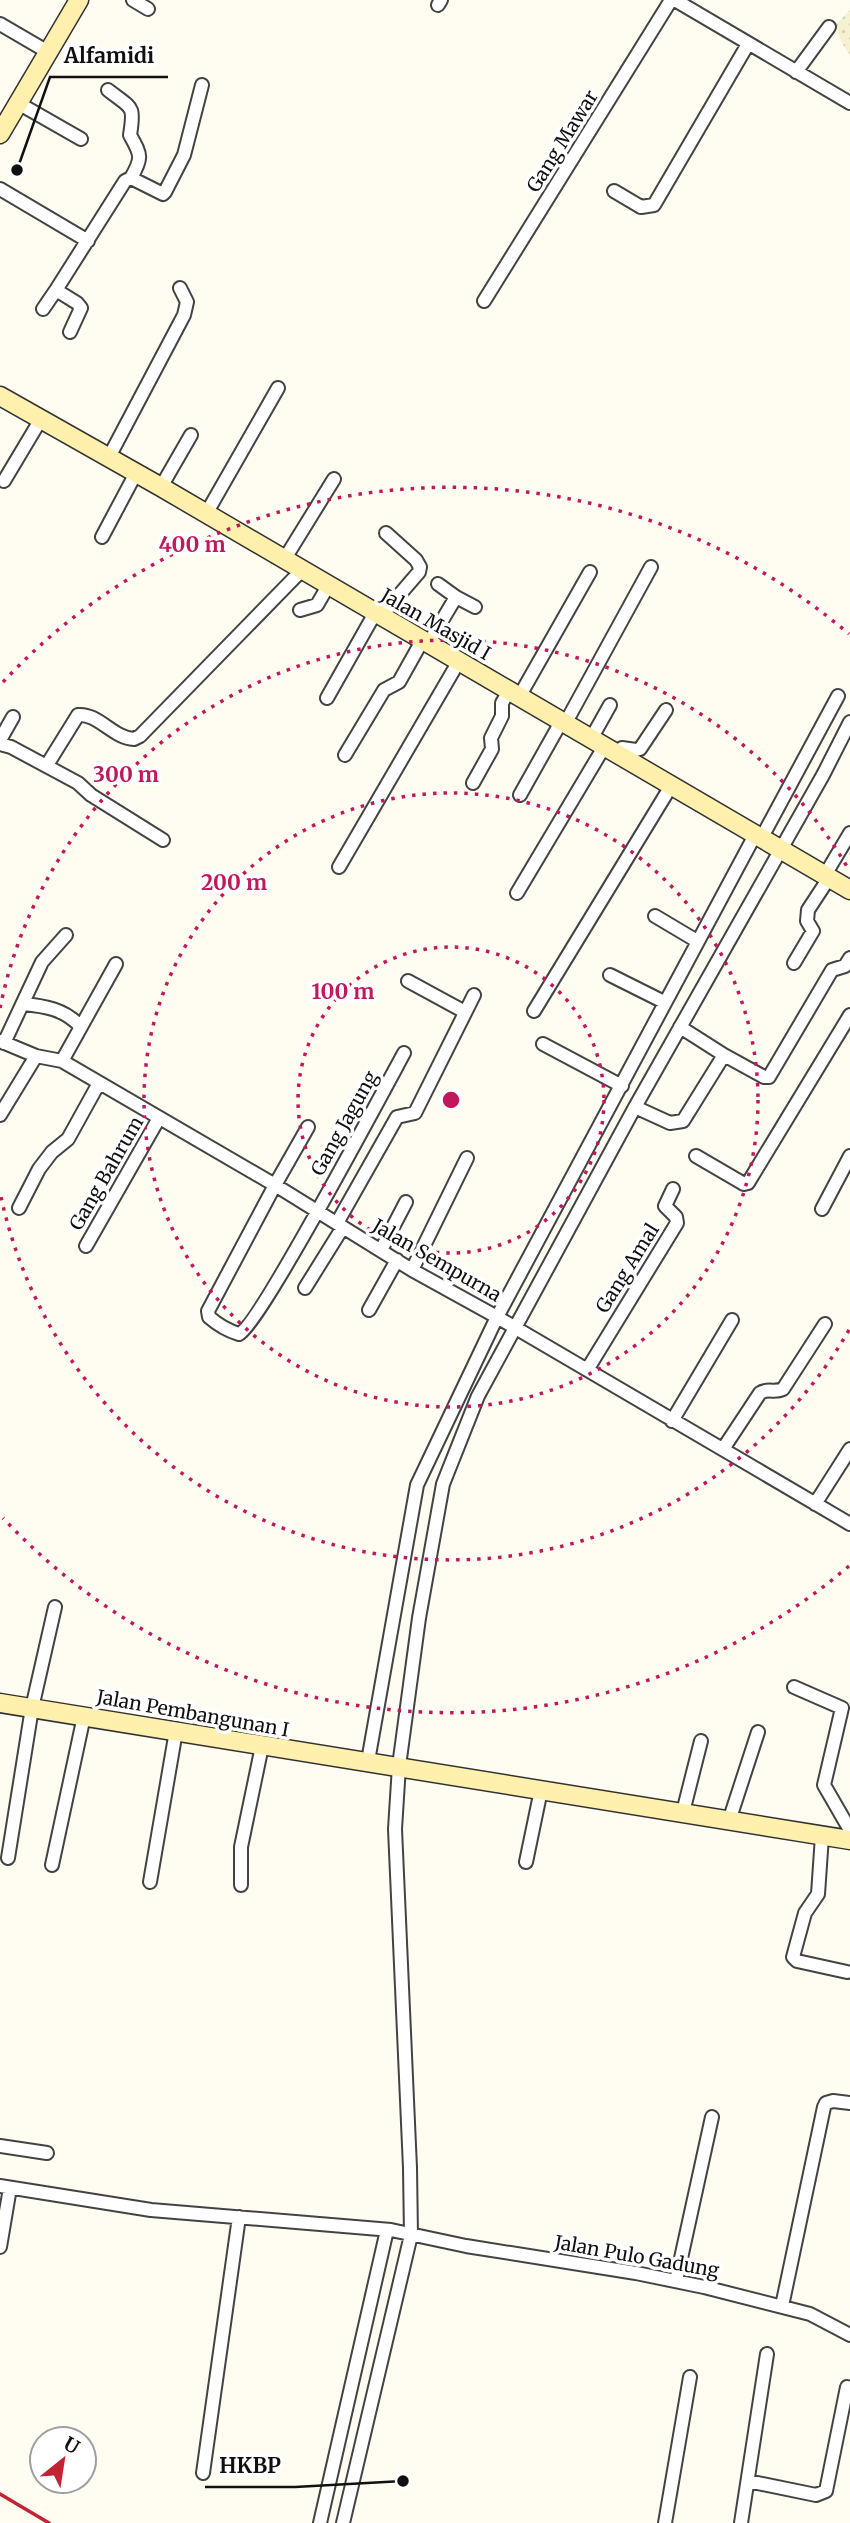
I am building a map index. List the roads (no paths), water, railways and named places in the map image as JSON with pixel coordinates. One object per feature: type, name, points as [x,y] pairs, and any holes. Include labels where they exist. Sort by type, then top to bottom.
[{"type":"main road","points":[[2,125],[79,0]]},
{"type":"main road","name":"Jalan Masjid I","points":[[0,396],[161,487],[850,890]]},
{"type":"main road","name":"Jalan Pembangunan I","points":[[0,1703],[850,1840]]},
{"type":"street","points":[[133,0],[148,9]]},
{"type":"street","points":[[673,0],[850,103]]},
{"type":"street","name":"Gang Mawar","points":[[484,301],[673,0]]},
{"type":"street","points":[[0,24],[48,52]]},
{"type":"street","points":[[796,72],[828,27]]},
{"type":"street","points":[[614,191],[641,207],[654,205],[748,44]]},
{"type":"street","points":[[131,178],[157,193],[165,192],[184,155],[202,85]]},
{"type":"street","points":[[43,309],[125,181],[131,178],[141,156],[131,135],[134,115],[129,107],[108,90]]},
{"type":"street","points":[[18,103],[80,139]]},
{"type":"street","points":[[0,188],[88,240]]},
{"type":"street","points":[[109,457],[184,315],[187,302],[180,288]]},
{"type":"street","points":[[55,290],[81,307],[70,332]]},
{"type":"street","points":[[206,514],[278,388]]},
{"type":"street","points":[[4,481],[41,419]]},
{"type":"street","points":[[161,487],[191,435]]},
{"type":"street","points":[[102,537],[136,473]]},
{"type":"street","points":[[284,560],[334,479]]},
{"type":"street","points":[[327,698],[378,615],[419,572],[420,567],[386,533]]},
{"type":"street","points":[[520,795],[651,567]]},
{"type":"street","points":[[47,765],[73,719],[78,715],[90,717],[122,737],[134,739],[140,736],[302,570]]},
{"type":"street","points":[[473,783],[492,748],[491,738],[502,716],[502,703],[514,694],[590,572]]},
{"type":"street","points":[[438,584],[475,607]]},
{"type":"street","points":[[300,610],[317,605],[327,586]]},
{"type":"street","points":[[345,755],[384,690],[399,682],[456,597]]},
{"type":"street","points":[[339,867],[459,662]]},
{"type":"street","points":[[385,1764],[419,1618],[443,1484],[506,1322],[605,1159],[680,1027],[838,696]]},
{"type":"street","points":[[517,893],[603,747],[610,705]]},
{"type":"street","points":[[603,747],[640,749],[666,710]]},
{"type":"street","points":[[13,717],[0,742],[78,783],[91,795],[163,840]]},
{"type":"street","points":[[343,2523],[410,2168],[395,1829],[385,1764],[417,1485],[506,1322],[664,1002],[697,941],[850,722]]},
{"type":"street","points":[[534,1011],[671,786]]},
{"type":"street","points":[[794,964],[813,931],[807,921],[808,910],[850,833]]},
{"type":"street","points":[[655,916],[697,941]]},
{"type":"street","points":[[2,1042],[42,962],[66,935]]},
{"type":"street","points":[[62,1061],[116,964]]},
{"type":"street","points":[[680,1027],[724,1055],[769,1077],[832,970],[847,967]]},
{"type":"street","points":[[610,975],[664,1002]]},
{"type":"street","points":[[408,981],[465,1012]]},
{"type":"street","points":[[304,1289],[397,1117],[415,1113],[474,995]]},
{"type":"street","points":[[23,1003],[49,1007],[64,1013],[80,1026]]},
{"type":"street","points":[[696,1156],[744,1184],[748,1183],[850,1015]]},
{"type":"street","name":"Jalan Sempurna","points":[[2,1042],[36,1055],[62,1061],[275,1185],[412,1270],[506,1322],[850,1524]]},
{"type":"street","points":[[542,1044],[622,1086]]},
{"type":"street","name":"Gang Jagung","points":[[275,1185],[208,1311],[209,1317],[215,1322],[239,1334],[245,1331],[317,1212],[404,1053]]},
{"type":"street","points":[[0,1115],[36,1055]]},
{"type":"street","points":[[635,1107],[670,1123],[683,1121],[724,1055]]},
{"type":"street","points":[[19,1208],[39,1168],[52,1152],[68,1139],[99,1083]]},
{"type":"street","name":"Gang Bahrum","points":[[86,1246],[159,1118]]},
{"type":"street","points":[[275,1185],[308,1127]]},
{"type":"street","points":[[590,1151],[605,1159]]},
{"type":"street","points":[[822,1209],[850,1156]]},
{"type":"street","points":[[412,1270],[467,1158]]},
{"type":"street","name":"Gang Amal","points":[[587,1370],[677,1223],[676,1217],[664,1206],[673,1189]]},
{"type":"street","points":[[381,1250],[406,1202]]},
{"type":"street","points":[[369,1310],[397,1260]]},
{"type":"street","points":[[673,1421],[732,1320]]},
{"type":"street","points":[[723,1449],[760,1393],[764,1390],[783,1389],[825,1324]]},
{"type":"street","points":[[815,1504],[850,1448]]},
{"type":"street","points":[[8,1858],[32,1708],[55,1607]]},
{"type":"street","points":[[794,1687],[842,1708],[824,1785],[850,1830]]},
{"type":"street","points":[[52,1865],[84,1716]]},
{"type":"street","points":[[150,1882],[176,1731]]},
{"type":"street","points":[[729,1821],[758,1732]]},
{"type":"street","points":[[683,1812],[701,1741]]},
{"type":"street","points":[[241,1885],[241,1847],[262,1746]]},
{"type":"street","points":[[526,1862],[541,1790]]},
{"type":"street","points":[[822,1836],[818,1894],[804,1913],[793,1957],[797,1961],[847,1972]]},
{"type":"street","points":[[782,2306],[824,2107],[833,2101],[850,2103]]},
{"type":"street","points":[[676,2281],[712,2117]]},
{"type":"street","points":[[0,2146],[47,2153]]},
{"type":"street","points":[[0,2246],[5,2187]]},
{"type":"street","name":"Jalan Pulo Gadung","points":[[5,2187],[151,2210],[398,2232],[676,2281],[810,2314],[850,2335]]},
{"type":"street","points":[[202,2473],[239,2217]]},
{"type":"street","points":[[320,2523],[398,2232]]},
{"type":"street","points":[[741,2523],[767,2354]]},
{"type":"street","points":[[665,2523],[690,2377]]},
{"type":"street","points":[[748,2481],[816,2495],[826,2491],[847,2387]]},
{"type":"railway","points":[[0,2494],[49,2523]]},
{"type":"place","name":"Alfamidi","points":[[17,170]]},
{"type":"place","name":"HKBP","points":[[403,2481]]}]
